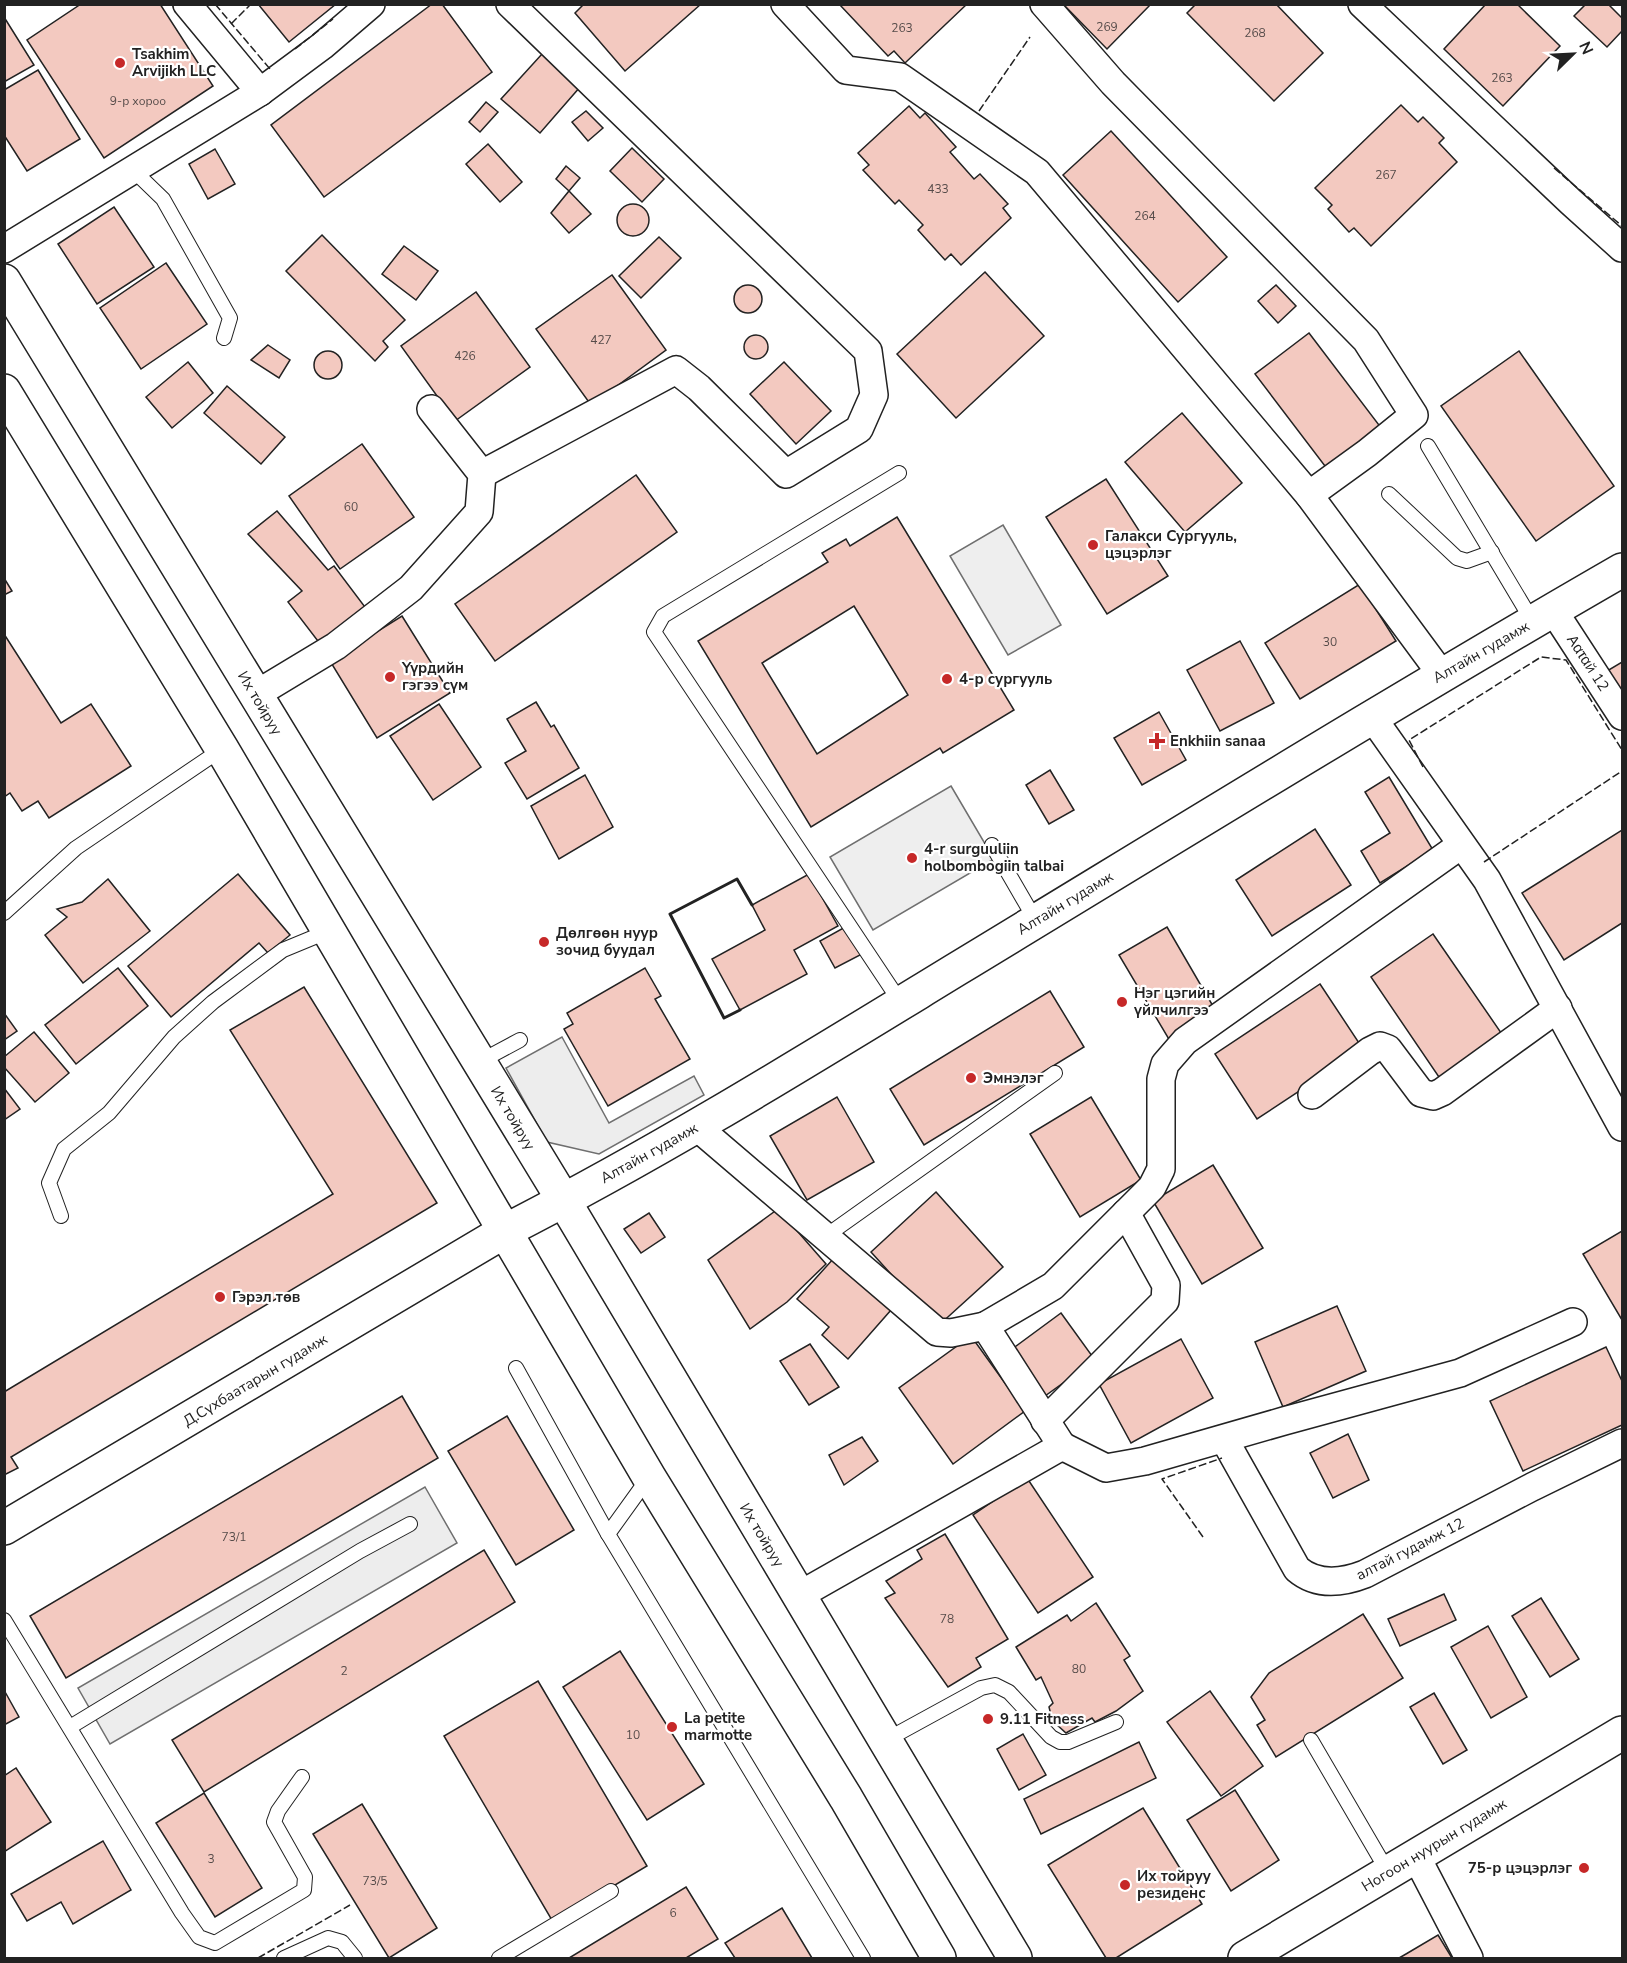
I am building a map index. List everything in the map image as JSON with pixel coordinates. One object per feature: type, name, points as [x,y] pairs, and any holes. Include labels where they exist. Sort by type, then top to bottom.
[{"type":"main road","name":"Их тойруу","points":[[4,281],[564,1201],[1015,1959]]},
{"type":"main road","points":[[4,392],[222,749],[649,1477],[840,1788],[939,1959]]},
{"type":"main road","name":"Алтайн гудамж","points":[[505,1231],[697,1127],[1372,717],[1623,570]]},
{"type":"main road","name":"Д.Сүхбаатарын гудамж","points":[[4,1528],[505,1231]]},
{"type":"main road","name":"Ногоон нуурын гудамж","points":[[1245,1959],[1623,1733]]},
{"type":"street","points":[[187,4],[260,92]]},
{"type":"street","points":[[4,249],[260,92],[322,46],[371,4]]},
{"type":"street","points":[[482,474],[676,370],[699,388],[786,474],[859,429],[873,395],[868,351],[510,4]]},
{"type":"street","points":[[785,4],[846,70],[900,76],[1037,171],[1309,495],[1442,675]]},
{"type":"street","points":[[1044,4],[1113,83],[1366,340],[1414,415],[1309,495]]},
{"type":"street","points":[[1362,4],[1570,202],[1623,248]]},
{"type":"street","points":[[255,696],[336,645],[411,588],[478,512],[482,474],[431,409]]},
{"type":"street","name":"Ααταй 12","points":[[1543,616],[1623,716]]},
{"type":"street","points":[[1372,717],[1487,880],[1623,1126]]},
{"type":"street","points":[[697,1127],[937,1332],[985,1326],[1053,1286],[1152,1187],[1161,1169],[1161,1079],[1165,1064],[1185,1041],[1461,845]]},
{"type":"street","points":[[1312,1095],[1380,1046],[1388,1049],[1421,1093],[1433,1096],[1443,1092],[1558,1008]]},
{"type":"street","points":[[1045,1421],[1165,1301],[1166,1285],[1126,1213]]},
{"type":"street","points":[[985,1326],[1062,1446],[1106,1468],[1146,1461],[1460,1373],[1573,1322]]},
{"type":"street","name":"алтай гудамж 12","points":[[1224,1439],[1297,1569],[1305,1576],[1315,1580],[1330,1582],[1343,1581],[1365,1574],[1532,1487],[1623,1443]]},
{"type":"street","points":[[798,1596],[1062,1446]]},
{"type":"street","points":[[1416,1856],[1469,1959]]},
{"type":"lane","points":[[133,170],[163,200],[230,318],[224,338]]},
{"type":"lane","points":[[1428,446],[1492,552],[1543,616]]},
{"type":"lane","points":[[899,473],[663,616],[654,632],[901,1003]]},
{"type":"lane","points":[[1389,494],[1457,558],[1467,561],[1492,552]]},
{"type":"lane","points":[[4,913],[76,848],[222,749]]},
{"type":"lane","points":[[992,845],[1036,921]]},
{"type":"lane","points":[[61,1216],[49,1183],[64,1149],[109,1113],[174,1037],[213,1002],[283,950],[329,931]]},
{"type":"lane","points":[[479,1062],[520,1040]]},
{"type":"lane","points":[[826,1236],[1055,1072]]},
{"type":"lane","points":[[516,1368],[608,1534],[863,1959]]},
{"type":"lane","points":[[608,1534],[649,1477]]},
{"type":"lane","points":[[70,1727],[360,1551],[410,1524]]},
{"type":"lane","points":[[4,1620],[182,1913],[199,1937],[215,1943],[304,1890],[305,1877],[274,1822],[278,1811],[302,1778]]},
{"type":"lane","points":[[886,1740],[981,1688],[995,1685],[1009,1692],[1051,1737],[1060,1742],[1068,1742],[1116,1722]]},
{"type":"lane","points":[[1311,1740],[1388,1872]]},
{"type":"lane","points":[[499,1959],[611,1891]]},
{"type":"lane","points":[[284,1959],[328,1938],[342,1942],[355,1959]]},
{"type":"shaded area","points":[[1003,525],[1061,625],[1008,655],[950,556]]},
{"type":"shaded area","name":"4-r surguuliin holbombogiin talbai","points":[[951,786],[994,859],[873,930],[830,857]]},
{"type":"shaded area","points":[[562,1037],[609,1123],[694,1076],[704,1095],[599,1154],[547,1142],[506,1068]]},
{"type":"shaded area","points":[[425,1487],[457,1543],[110,1744],[78,1688]]},
{"type":"building","name":"Tsakhim Arvijikh LLC","points":[[81,4],[160,4],[213,86],[104,158],[27,40]]},
{"type":"building","points":[[258,4],[336,4],[289,42]]},
{"type":"building","points":[[432,4],[442,4],[492,72],[324,197],[271,125]]},
{"type":"building","points":[[584,4],[701,4],[625,71],[575,13]]},
{"type":"building","points":[[967,4],[905,63],[894,51],[888,56],[840,5]]},
{"type":"building","points":[[1063,4],[1151,4],[1107,49]]},
{"type":"building","points":[[1196,4],[1276,4],[1323,53],[1274,101],[1187,13]]},
{"type":"building","points":[[1486,4],[1517,4],[1560,46],[1503,106],[1444,49]]},
{"type":"building","points":[[1586,4],[1608,4],[1622,18],[1622,31],[1607,47],[1574,16]]},
{"type":"building","points":[[4,17],[34,65],[4,82]]},
{"type":"building","points":[[542,54],[580,87],[540,133],[501,99]]},
{"type":"building","points":[[38,70],[80,139],[27,171],[4,135],[4,90]]},
{"type":"building","points":[[486,102],[498,112],[480,132],[469,122]]},
{"type":"building","points":[[1401,105],[1418,122],[1423,117],[1444,138],[1439,143],[1457,162],[1371,246],[1354,228],[1349,232],[1328,209],[1332,205],[1315,188]]},
{"type":"building","points":[[909,106],[920,118],[925,113],[956,147],[950,152],[974,179],[980,174],[1008,204],[1003,208],[1011,218],[961,265],[951,254],[945,260],[918,230],[923,225],[899,200],[895,204],[863,170],[869,165],[858,153]]},
{"type":"building","points":[[586,111],[603,128],[588,141],[572,122]]},
{"type":"building","points":[[1111,131],[1227,257],[1178,302],[1063,175]]},
{"type":"building","points":[[488,144],[522,182],[500,202],[466,164]]},
{"type":"building","points":[[632,148],[664,179],[642,202],[610,171]]},
{"type":"building","points":[[215,149],[235,184],[208,199],[189,164]]},
{"type":"building","points":[[566,166],[580,178],[569,191],[556,179]]},
{"type":"building","points":[[569,191],[591,214],[569,233],[551,213]]},
{"type":"building","points":[[633,204],[644,209],[649,220],[644,231],[633,236],[622,231],[617,220],[622,209]]},
{"type":"building","points":[[114,207],[154,267],[97,304],[58,244]]},
{"type":"building","points":[[322,235],[405,320],[383,341],[388,347],[375,361],[286,271]]},
{"type":"building","points":[[659,237],[681,258],[641,298],[619,276]]},
{"type":"building","points":[[404,246],[438,271],[416,300],[382,274]]},
{"type":"building","points":[[166,263],[207,324],[141,369],[100,308]]},
{"type":"building","points":[[985,272],[1044,336],[956,418],[897,354]]},
{"type":"building","points":[[612,275],[666,350],[591,405],[536,329]]},
{"type":"building","points":[[748,285],[758,289],[762,299],[758,309],[748,313],[738,309],[734,299],[738,289]]},
{"type":"building","points":[[1276,285],[1296,306],[1278,323],[1258,301]]},
{"type":"building","points":[[476,292],[530,367],[455,421],[401,346]]},
{"type":"building","points":[[1309,333],[1382,429],[1328,470],[1255,374]]},
{"type":"building","points":[[756,335],[765,338],[768,347],[765,356],[756,359],[747,356],[744,347],[747,338]]},
{"type":"building","points":[[268,345],[290,360],[279,378],[251,360]]},
{"type":"building","points":[[328,351],[338,355],[342,365],[338,375],[328,379],[318,375],[314,365],[318,355]]},
{"type":"building","points":[[1519,351],[1614,486],[1536,541],[1441,406]]},
{"type":"building","points":[[188,362],[213,393],[172,428],[146,397]]},
{"type":"building","points":[[784,362],[831,411],[796,444],[750,394]]},
{"type":"building","points":[[227,386],[285,437],[261,464],[204,413]]},
{"type":"building","points":[[1182,413],[1242,483],[1185,532],[1125,462]]},
{"type":"building","points":[[362,444],[414,517],[340,569],[289,496]]},
{"type":"building","points":[[636,475],[677,532],[495,661],[455,604]]},
{"type":"building","points":[[1106,479],[1168,576],[1107,614],[1046,517]]},
{"type":"building","points":[[277,511],[328,570],[334,566],[371,615],[324,649],[288,602],[302,591],[248,534]]},
{"type":"building","name":"4-р сургууль","points":[[897,517],[1014,710],[943,753],[940,748],[811,827],[698,641],[828,562],[822,553],[846,539],[850,546]],"holes":[[[854,606],[908,695],[817,754],[762,663]]]},
{"type":"building","points":[[4,578],[12,591],[4,595]]},
{"type":"building","points":[[1360,584],[1396,641],[1300,699],[1265,643]]},
{"type":"building","name":"Үүрдийн гэгээ сүм","points":[[402,616],[450,693],[377,738],[330,661]]},
{"type":"building","points":[[4,634],[61,723],[91,704],[131,766],[49,818],[38,801],[22,811],[10,793],[4,797]]},
{"type":"building","points":[[1240,641],[1274,703],[1220,731],[1187,670]]},
{"type":"building","points":[[1622,662],[1622,695],[1607,671]]},
{"type":"building","points":[[536,702],[551,727],[554,725],[579,768],[527,799],[505,763],[526,751],[507,719]]},
{"type":"building","points":[[439,704],[481,767],[433,800],[390,736]]},
{"type":"building","points":[[1159,712],[1186,760],[1142,785],[1114,738]]},
{"type":"building","points":[[1050,770],[1074,810],[1049,824],[1026,785]]},
{"type":"building","points":[[585,775],[613,827],[559,859],[531,806]]},
{"type":"building","points":[[1389,777],[1433,850],[1380,883],[1361,851],[1390,833],[1365,792]]},
{"type":"building","points":[[1315,829],[1351,885],[1272,936],[1236,880]]},
{"type":"building","points":[[1622,830],[1622,923],[1564,960],[1522,893]]},
{"type":"building","points":[[238,874],[290,935],[268,953],[259,943],[171,1017],[128,966]]},
{"type":"building","points":[[809,874],[838,926],[794,950],[807,974],[740,1010],[712,959],[765,930],[752,905]]},
{"type":"building","points":[[108,879],[150,931],[83,983],[45,935],[67,917],[57,909],[82,902]]},
{"type":"building","points":[[847,926],[862,954],[835,968],[820,941]]},
{"type":"building","points":[[1167,927],[1217,1013],[1170,1041],[1119,955]]},
{"type":"building","points":[[1433,934],[1506,1040],[1443,1083],[1371,977]]},
{"type":"building","points":[[118,968],[148,1006],[76,1064],[45,1025]]},
{"type":"building","points":[[645,968],[661,996],[655,999],[690,1059],[608,1106],[564,1029],[573,1024],[567,1013]]},
{"type":"building","points":[[1320,984],[1363,1049],[1257,1119],[1215,1054]]},
{"type":"building","name":"Гэрэл төв","points":[[304,987],[437,1203],[11,1457],[18,1468],[4,1475],[4,1392],[333,1194],[230,1030]]},
{"type":"building","name":"Эмнэлэг","points":[[1050,991],[1084,1047],[924,1145],[890,1089]]},
{"type":"building","points":[[4,1013],[17,1031],[4,1040]]},
{"type":"building","points":[[34,1032],[69,1073],[35,1102],[4,1067],[4,1057]]},
{"type":"building","points":[[4,1088],[20,1109],[4,1120]]},
{"type":"building","points":[[837,1097],[874,1162],[807,1200],[770,1136]]},
{"type":"building","points":[[1091,1097],[1141,1180],[1080,1217],[1030,1134]]},
{"type":"building","points":[[1213,1165],[1263,1248],[1202,1284],[1153,1201]]},
{"type":"building","points":[[936,1192],[1003,1267],[938,1326],[871,1252]]},
{"type":"building","points":[[778,1209],[826,1264],[787,1302],[750,1329],[708,1260]]},
{"type":"building","points":[[649,1213],[665,1237],[641,1253],[624,1229]]},
{"type":"building","points":[[1622,1231],[1622,1320],[1583,1254]]},
{"type":"building","points":[[834,1258],[891,1310],[848,1359],[822,1335],[829,1327],[797,1299]]},
{"type":"building","points":[[1337,1306],[1366,1371],[1283,1407],[1255,1342]]},
{"type":"building","points":[[1061,1313],[1095,1360],[1038,1401],[1004,1355]]},
{"type":"building","points":[[971,1336],[1025,1411],[953,1464],[899,1388]]},
{"type":"building","points":[[1181,1339],[1213,1398],[1131,1443],[1099,1384]]},
{"type":"building","points":[[810,1344],[839,1387],[809,1405],[780,1361]]},
{"type":"building","points":[[1606,1347],[1622,1381],[1622,1425],[1523,1471],[1490,1401]]},
{"type":"building","points":[[402,1396],[438,1458],[66,1678],[30,1616]]},
{"type":"building","points":[[507,1416],[574,1530],[516,1565],[448,1451]]},
{"type":"building","points":[[1348,1434],[1369,1480],[1333,1498],[1310,1453]]},
{"type":"building","points":[[862,1437],[878,1461],[844,1485],[829,1455]]},
{"type":"building","points":[[1027,1478],[1093,1577],[1038,1613],[973,1515]]},
{"type":"building","points":[[945,1534],[1008,1639],[976,1658],[981,1667],[948,1687],[885,1598],[895,1593],[886,1581],[922,1559],[917,1550]]},
{"type":"building","points":[[484,1550],[515,1602],[204,1792],[172,1740]]},
{"type":"building","points":[[1444,1594],[1456,1620],[1400,1646],[1388,1619]]},
{"type":"building","points":[[1541,1598],[1579,1659],[1550,1677],[1512,1616]]},
{"type":"building","points":[[1096,1603],[1130,1656],[1124,1660],[1143,1691],[1116,1711],[1095,1722],[1092,1718],[1066,1733],[1055,1723],[1051,1715],[1049,1707],[1053,1703],[1041,1677],[1036,1680],[1016,1647],[1067,1615],[1071,1621]]},
{"type":"building","points":[[1363,1614],[1403,1678],[1276,1757],[1257,1725],[1265,1720],[1251,1697],[1269,1673]]},
{"type":"building","points":[[1488,1626],[1527,1697],[1491,1718],[1451,1647]]},
{"type":"building","points":[[620,1651],[704,1784],[647,1820],[563,1687]]},
{"type":"building","points":[[538,1681],[647,1866],[553,1922],[444,1736]]},
{"type":"building","points":[[4,1690],[19,1717],[4,1725]]},
{"type":"building","points":[[1210,1691],[1263,1766],[1221,1796],[1167,1722]]},
{"type":"building","points":[[1434,1693],[1467,1750],[1443,1764],[1410,1707]]},
{"type":"building","points":[[1023,1734],[1046,1775],[1019,1790],[997,1749]]},
{"type":"building","points":[[1139,1742],[1156,1778],[1041,1834],[1024,1799]]},
{"type":"building","points":[[16,1768],[51,1822],[4,1852],[4,1776]]},
{"type":"building","points":[[1235,1790],[1279,1860],[1231,1891],[1187,1820]]},
{"type":"building","points":[[204,1793],[262,1888],[215,1917],[156,1823]]},
{"type":"building","points":[[362,1804],[437,1928],[389,1958],[313,1834]]},
{"type":"building","name":"Их тойруу резиденс","points":[[1143,1808],[1202,1904],[1116,1958],[1106,1958],[1048,1865]]},
{"type":"building","points":[[103,1841],[131,1890],[73,1924],[61,1902],[27,1921],[11,1894]]},
{"type":"building","points":[[686,1887],[718,1939],[686,1958],[569,1958]]},
{"type":"building","points":[[782,1908],[812,1958],[735,1958],[725,1943]]},
{"type":"building","points":[[1438,1935],[1452,1958],[1399,1958],[1406,1954]]},
{"type":"fence","points":[[215,4],[271,68]]},
{"type":"fence","points":[[231,24],[251,4]]},
{"type":"fence","points":[[295,49],[333,19]]},
{"type":"fence","points":[[979,111],[1030,37]]},
{"type":"fence","points":[[1554,168],[1622,226]]},
{"type":"fence","points":[[1423,767],[1409,740],[1541,657],[1566,660],[1622,750]]},
{"type":"fence","points":[[1484,862],[1622,771]]},
{"type":"fence","points":[[1203,1537],[1162,1479],[1222,1458]]},
{"type":"fence","points":[[258,1958],[350,1905]]},
{"type":"wall","points":[[740,1010],[724,1018],[670,914],[737,879],[752,905]]},
{"type":"place","name":"Tsakhim Arvijikh LLC","points":[[120,63]]},
{"type":"place","name":"Галакси Сургууль, цэцэрлэг","points":[[1093,545]]},
{"type":"place","name":"Үүрдийн гэгээ сүм","points":[[390,677]]},
{"type":"place","name":"4-р сургууль","points":[[947,679]]},
{"type":"place","name":"Enkhiin sanaa","points":[[1157,741]]},
{"type":"place","name":"4-r surguuliin holbombogiin talbai","points":[[912,858]]},
{"type":"place","name":"Дөлгөөн нуур зочид буудал","points":[[544,942]]},
{"type":"place","name":"Нэг цэгийн үйлчилгээ","points":[[1122,1002]]},
{"type":"place","name":"Эмнэлэг","points":[[971,1078]]},
{"type":"place","name":"Гэрэл төв","points":[[220,1297]]},
{"type":"place","name":"9.11 Fitness","points":[[988,1719]]},
{"type":"place","name":"La petite marmotte","points":[[672,1727]]},
{"type":"place","name":"75-р цэцэрлэг","points":[[1584,1868]]},
{"type":"place","name":"Их тойруу резиденс","points":[[1125,1885]]}]
